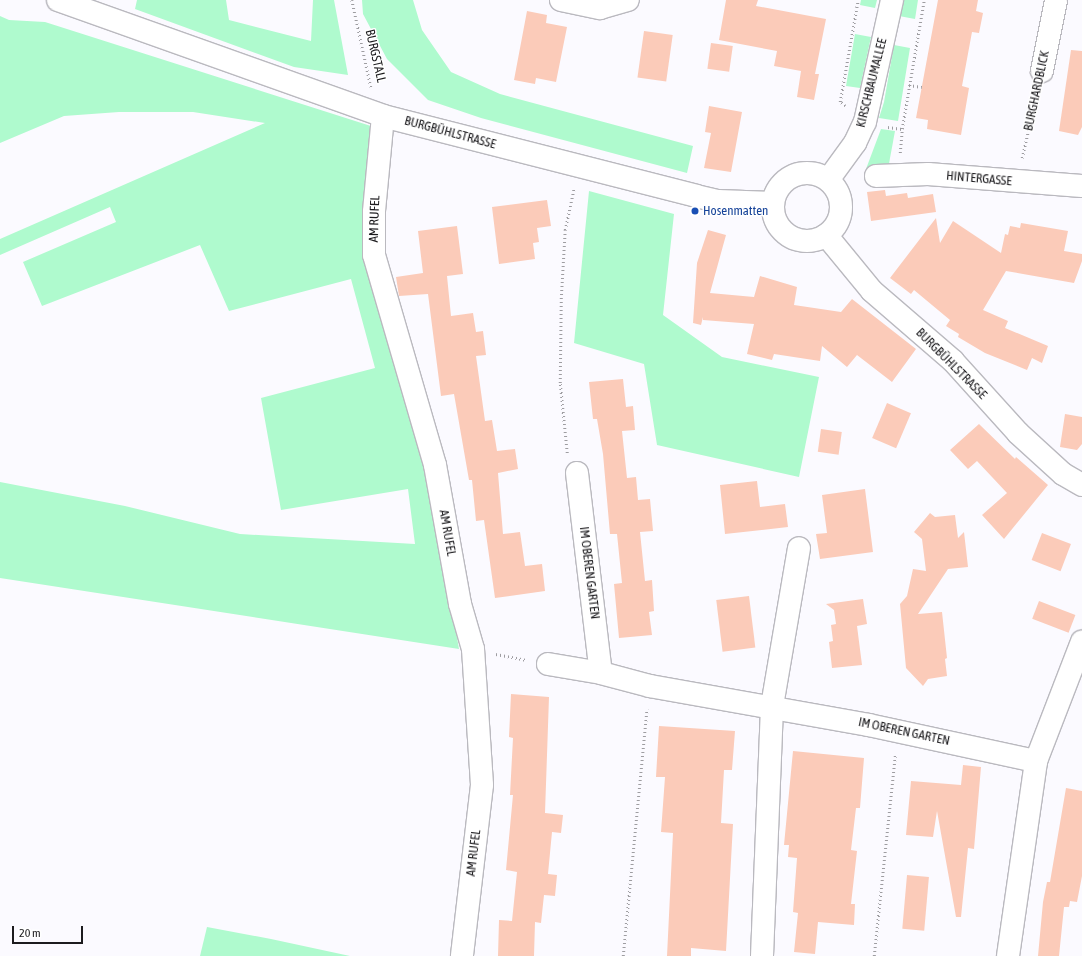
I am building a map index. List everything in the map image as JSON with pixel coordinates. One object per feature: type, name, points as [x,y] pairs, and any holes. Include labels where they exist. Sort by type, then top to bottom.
[{"type":"street","name":"BURGBÜHLSTRASSE","points":[[58,0],[136,30],[383,116],[718,201],[773,203]]},
{"type":"street","points":[[561,0],[600,8],[628,0]]},
{"type":"street","name":"KIRSCHBAUMALLEE","points":[[828,180],[855,143],[864,122],[892,0]]},
{"type":"street","name":"BURGHARDBLICK","points":[[1042,71],[1056,0]]},
{"type":"street","name":"AM RUFEL","points":[[383,116],[374,212],[374,254],[435,465],[460,604],[473,649],[482,785],[462,956]]},
{"type":"street","points":[[808,172],[828,180],[838,194],[841,208],[834,227],[826,236],[804,241],[790,237],[776,221],[773,203],[781,184],[792,176],[808,172]]},
{"type":"street","name":"HINTERGASSE","points":[[876,176],[928,174],[1082,186]]},
{"type":"street","name":"BURGBÜHLSTRASSE","points":[[826,236],[872,291],[953,361],[1018,433],[1063,474],[1082,485]]},
{"type":"street","name":"IM OBEREN GARTEN","points":[[577,473],[601,673]]},
{"type":"street","points":[[762,956],[772,706],[799,548]]},
{"type":"street","points":[[1008,956],[1036,761],[1082,642]]},
{"type":"street","name":"IM OBEREN GARTEN","points":[[548,664],[601,673],[650,686],[772,706],[897,730],[1036,761]]},
{"type":"path","name":"BURGSTALL","points":[[352,0],[368,79],[383,116]]},
{"type":"path","points":[[858,0],[840,102],[864,122],[902,129],[924,0]]},
{"type":"path","name":"BURGHARDBLICK","points":[[1017,182],[1042,71]]},
{"type":"path","points":[[909,85],[922,87]]},
{"type":"path","points":[[577,473],[569,475],[560,383],[565,230],[578,166]]},
{"type":"path","points":[[473,649],[548,664]]},
{"type":"path","points":[[623,956],[650,686]]},
{"type":"path","points":[[874,956],[897,730]]},
{"type":"green space","points":[[137,0],[226,0],[229,20],[311,41],[313,0],[334,0],[348,75],[294,67],[135,9]]},
{"type":"green space","points":[[362,0],[413,0],[422,30],[451,72],[500,94],[693,146],[687,173],[481,118],[428,100],[387,59],[363,14]]},
{"type":"green space","points":[[861,0],[877,0],[875,8],[860,5]]},
{"type":"green space","points":[[902,0],[918,0],[915,19],[899,16]]},
{"type":"green space","points":[[0,16],[9,20],[45,22],[374,127],[366,248],[427,463],[459,649],[0,578],[0,482],[125,506],[240,534],[415,544],[408,489],[281,510],[261,398],[375,368],[351,279],[229,311],[200,245],[42,306],[23,262],[116,222],[110,207],[0,255],[0,239],[265,123],[193,112],[119,112],[64,116],[0,143]]},
{"type":"green space","points":[[855,34],[871,37],[860,88],[846,86]]},
{"type":"green space","points":[[894,45],[910,48],[898,121],[879,118],[884,102]]},
{"type":"green space","points":[[881,129],[895,131],[888,169],[866,169]]},
{"type":"green space","points":[[589,191],[674,214],[663,315],[722,357],[819,377],[799,477],[657,445],[644,364],[574,343]]},
{"type":"green space","points":[[207,927],[271,939],[350,956],[200,956]]},
{"type":"building","points":[[726,0],[758,0],[756,6],[826,19],[815,74],[819,74],[814,100],[797,97],[801,71],[774,66],[777,51],[719,40]]},
{"type":"building","points":[[938,0],[978,0],[976,11],[983,13],[979,33],[972,32],[962,86],[969,88],[961,135],[927,129],[928,120],[916,118]]},
{"type":"building","points":[[527,11],[547,15],[546,23],[567,27],[556,82],[536,78],[535,84],[514,80]]},
{"type":"building","points":[[644,31],[673,35],[666,82],[637,78]]},
{"type":"building","points":[[711,43],[733,46],[729,72],[707,69]]},
{"type":"building","points":[[1071,50],[1082,51],[1082,127],[1078,135],[1059,131]]},
{"type":"building","points":[[709,106],[742,112],[731,172],[704,168],[711,133],[705,132]]},
{"type":"building","points":[[885,190],[886,196],[907,193],[908,198],[933,194],[936,212],[871,221],[867,192]]},
{"type":"building","points":[[547,200],[551,226],[537,228],[539,242],[533,243],[535,259],[499,264],[492,207]]},
{"type":"building","points":[[936,218],[940,243],[953,221],[1001,253],[1005,234],[1008,235],[1010,226],[1020,228],[1021,223],[1068,231],[1064,251],[1082,254],[1082,261],[1074,283],[1006,271],[983,310],[1008,321],[1005,328],[1048,346],[1042,363],[1032,358],[1027,370],[985,353],[958,337],[959,334],[946,326],[950,320],[914,290],[911,294],[890,278]]},
{"type":"building","points":[[457,226],[463,274],[447,276],[451,316],[473,313],[476,332],[483,331],[486,355],[476,356],[485,421],[492,420],[497,451],[515,449],[518,469],[498,473],[503,534],[520,532],[525,566],[542,564],[545,591],[495,598],[484,520],[476,521],[472,480],[469,480],[454,394],[441,396],[428,294],[399,296],[396,277],[423,273],[418,231]]},
{"type":"building","points":[[708,230],[726,235],[710,293],[754,297],[760,276],[797,287],[794,305],[841,312],[852,299],[916,349],[892,382],[857,355],[847,367],[822,346],[820,361],[774,354],[772,360],[747,354],[754,324],[703,320],[703,317],[701,325],[693,323],[697,263]]},
{"type":"building","points":[[623,379],[626,407],[633,406],[635,430],[622,431],[627,478],[636,477],[638,500],[650,499],[653,531],[640,532],[645,581],[652,580],[654,611],[649,612],[652,635],[619,638],[614,584],[622,583],[617,534],[610,534],[603,454],[597,419],[593,419],[589,382]]},
{"type":"building","points":[[887,403],[911,413],[896,448],[872,438]]},
{"type":"building","points":[[1065,414],[1082,417],[1082,444],[1077,450],[1060,447]]},
{"type":"building","points":[[979,424],[1015,459],[1016,457],[1048,485],[1004,539],[982,515],[1007,493],[977,461],[968,469],[950,450]]},
{"type":"building","points":[[821,429],[842,432],[839,455],[818,452]]},
{"type":"building","points":[[757,481],[760,507],[785,504],[788,527],[725,534],[720,485]]},
{"type":"building","points":[[865,489],[873,552],[820,559],[816,534],[827,533],[822,495]]},
{"type":"building","points":[[930,513],[935,517],[955,515],[958,538],[964,532],[968,567],[948,569],[918,614],[942,612],[947,658],[945,659],[947,676],[928,679],[923,686],[906,668],[900,604],[907,596],[913,569],[926,571],[922,539],[914,532]]},
{"type":"building","points":[[1042,533],[1071,544],[1061,571],[1032,560]]},
{"type":"building","points":[[749,596],[755,648],[723,652],[716,600]]},
{"type":"building","points":[[863,599],[867,624],[857,626],[862,665],[832,668],[829,642],[833,641],[831,625],[836,624],[834,610],[826,604]]},
{"type":"building","points":[[1039,601],[1075,615],[1069,633],[1032,619]]},
{"type":"building","points":[[511,694],[549,697],[545,813],[563,815],[561,833],[552,832],[548,874],[557,875],[555,896],[544,895],[541,923],[535,922],[534,956],[498,956],[499,920],[512,921],[517,872],[506,870],[513,795],[510,795],[513,738],[509,737]]},
{"type":"building","points":[[659,726],[735,731],[732,770],[724,770],[721,823],[733,824],[726,951],[691,948],[691,956],[667,956],[673,833],[661,832],[665,777],[656,777]]},
{"type":"building","points":[[793,751],[864,758],[860,808],[856,808],[851,850],[857,851],[851,904],[855,904],[854,925],[818,922],[815,954],[794,952],[798,913],[793,912],[797,858],[788,857],[789,845],[784,845]]},
{"type":"building","points":[[963,765],[981,767],[974,849],[968,848],[961,917],[956,917],[937,811],[933,837],[906,835],[911,781],[961,785]]},
{"type":"building","points":[[1066,788],[1082,791],[1082,876],[1077,902],[1070,901],[1069,907],[1064,907],[1059,956],[1038,956],[1043,902],[1047,882],[1050,882]]},
{"type":"building","points":[[907,875],[929,877],[924,931],[902,929]]},
{"type":"place","name":"Hosenmatten","points":[[695,211]]}]
